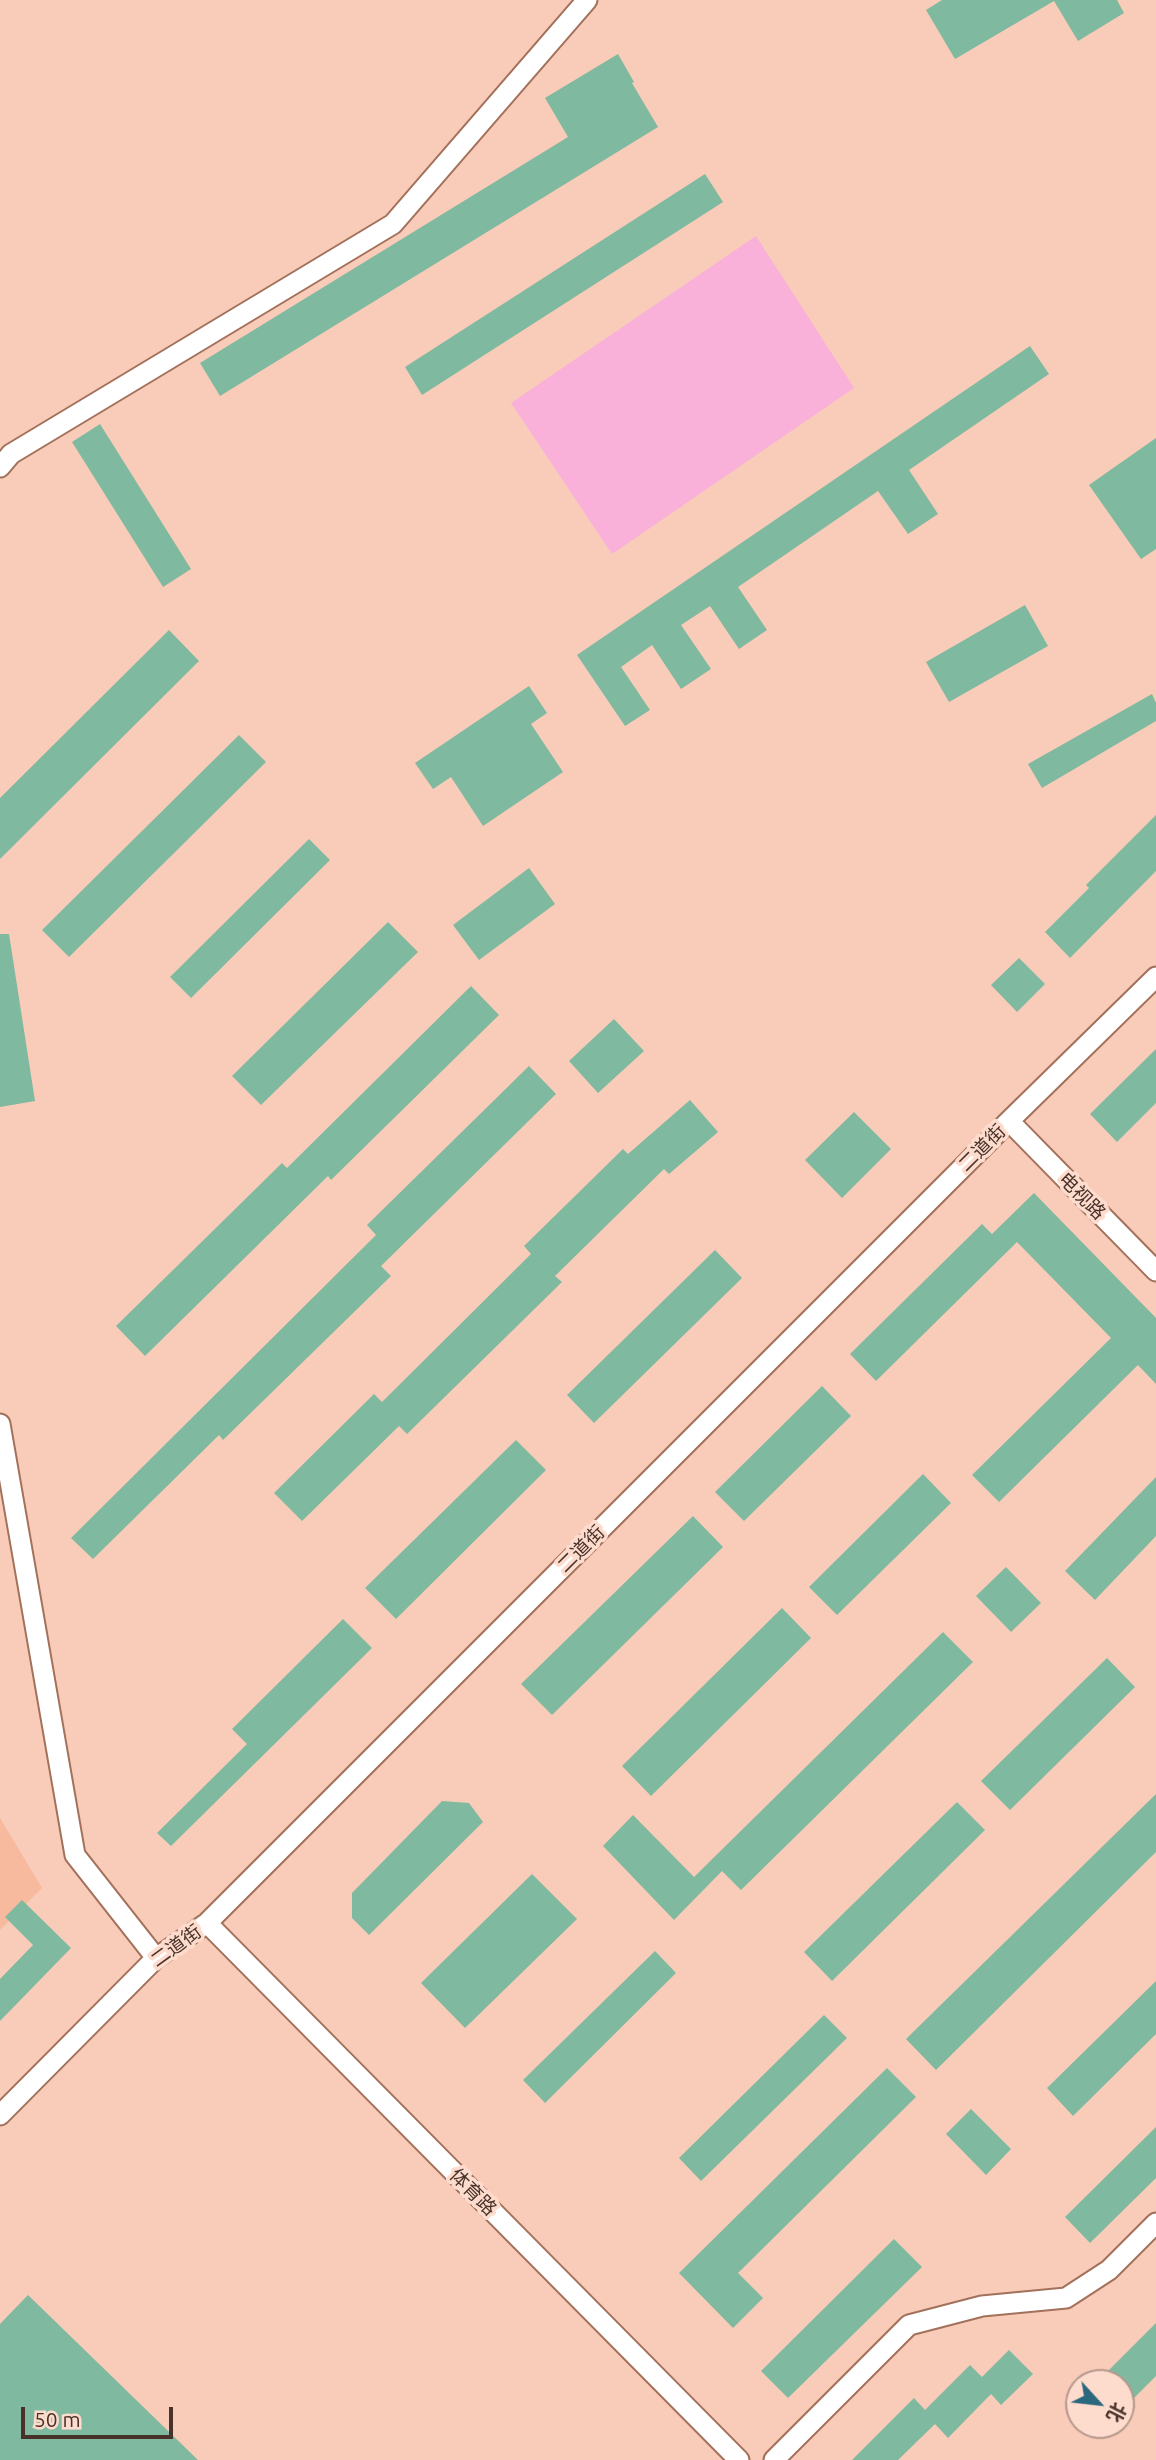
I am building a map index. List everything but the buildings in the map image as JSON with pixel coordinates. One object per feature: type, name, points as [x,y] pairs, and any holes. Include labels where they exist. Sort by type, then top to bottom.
[{"type":"street","points":[[0,467],[11,454],[393,224],[587,0]]},
{"type":"street","name":"二道街","points":[[0,2115],[156,1958],[207,1923],[1156,977]]},
{"type":"street","name":"电视路","points":[[1009,1121],[1156,1271]]},
{"type":"street","points":[[0,1424],[75,1855],[156,1958]]},
{"type":"street","name":"体育路","points":[[207,1923],[739,2460]]},
{"type":"street","points":[[774,2460],[909,2325],[982,2306],[1066,2298],[1108,2270],[1156,2223]]},
{"type":"shaded area","points":[[756,236],[854,388],[612,554],[511,403]]},
{"type":"shaded area","points":[[0,1818],[42,1888],[0,1930]]}]
